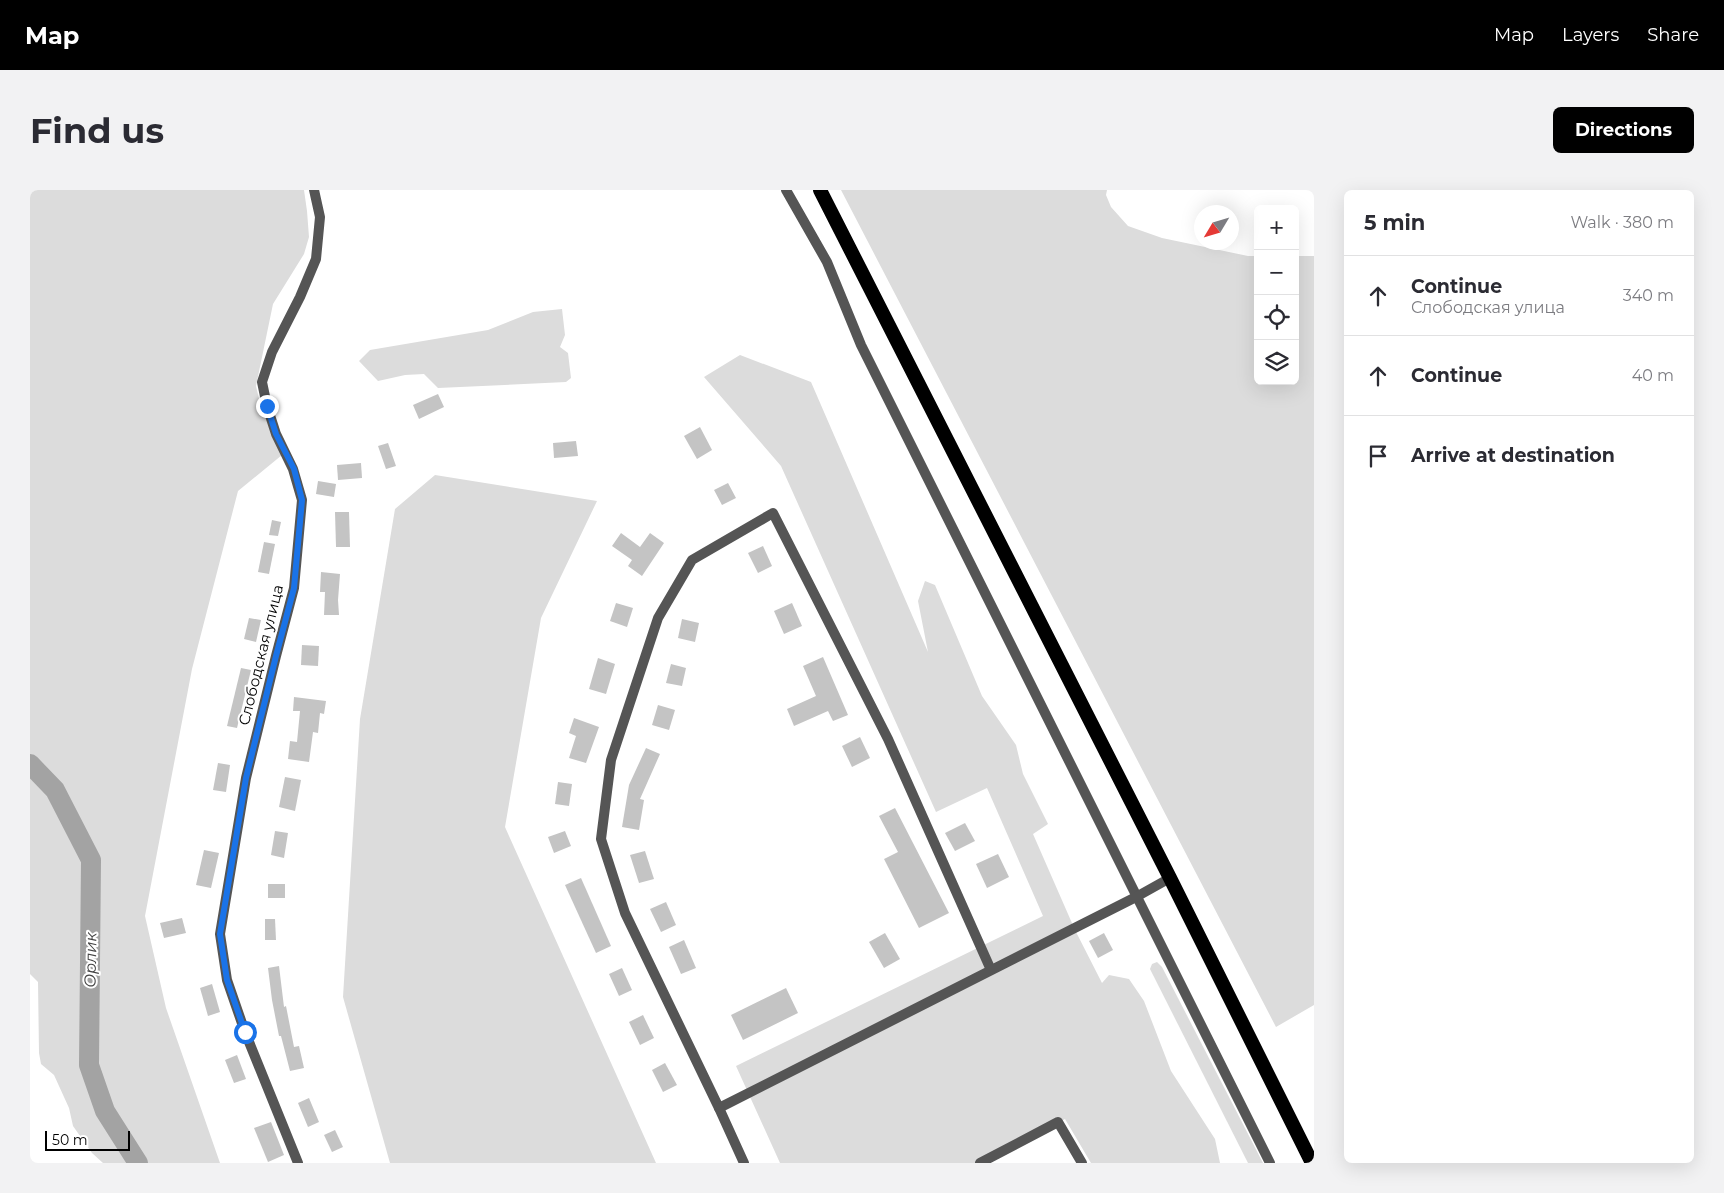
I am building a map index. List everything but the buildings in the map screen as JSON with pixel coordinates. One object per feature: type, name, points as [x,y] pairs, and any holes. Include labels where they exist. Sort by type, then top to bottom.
[{"type":"highway","points":[[820,190],[1170,878],[1312,1163]]},
{"type":"street","name":"Слободская улица","points":[[298,1163],[245,1032],[227,980],[220,934],[246,778],[294,588],[302,500],[294,469],[276,434],[262,382],[272,352],[300,297],[316,259],[320,218],[314,190]]},
{"type":"street","points":[[786,190],[826,262],[861,345],[1270,1163]]},
{"type":"street","points":[[744,1163],[625,913],[601,839],[612,760],[658,618],[692,560],[773,513],[888,740],[991,970]]},
{"type":"street","points":[[719,1108],[1170,878]]},
{"type":"street","points":[[980,1163],[1058,1122],[1082,1163]]},
{"type":"shaded area","points":[[30,190],[304,190],[309,237],[304,254],[273,304],[256,386],[261,407],[282,455],[238,491],[192,669],[145,916],[166,1008],[220,1163],[103,1163],[92,1153],[73,1126],[69,1108],[54,1075],[41,1064],[39,1053],[38,982],[30,974]]},
{"type":"shaded area","points":[[841,190],[1107,190],[1106,195],[1111,207],[1128,226],[1162,238],[1194,245],[1194,250],[1219,250],[1254,256],[1254,385],[1299,385],[1299,256],[1314,256],[1314,1005],[1276,1027]]},
{"type":"shaded area","points":[[562,309],[565,335],[560,347],[568,353],[571,378],[566,382],[438,388],[424,374],[405,375],[378,381],[359,361],[370,350],[488,330],[533,312]]},
{"type":"shaded area","points":[[740,355],[811,382],[928,652],[918,601],[925,581],[935,585],[982,696],[1016,745],[1023,774],[1048,824],[1033,834],[1075,930],[1102,983],[1109,975],[1129,979],[1144,1001],[1171,1071],[1215,1139],[1220,1163],[1091,1163],[1065,1119],[980,1163],[780,1163],[736,1066],[1043,916],[987,788],[936,812],[781,466],[704,377]]},
{"type":"shaded area","points":[[435,475],[597,501],[541,618],[505,827],[656,1163],[390,1163],[343,997],[360,719],[395,509]]},
{"type":"shaded area","points":[[1157,962],[1162,967],[1263,1163],[1248,1163],[1150,969],[1152,964]]},
{"type":"waterway","name":"Орлик","points":[[30,764],[55,790],[91,860],[89,1065],[105,1111],[138,1163]]},
{"type":"route","points":[[245,1032],[227,980],[220,934],[246,778],[294,588],[302,500],[294,469],[276,434],[267,406]]}]
